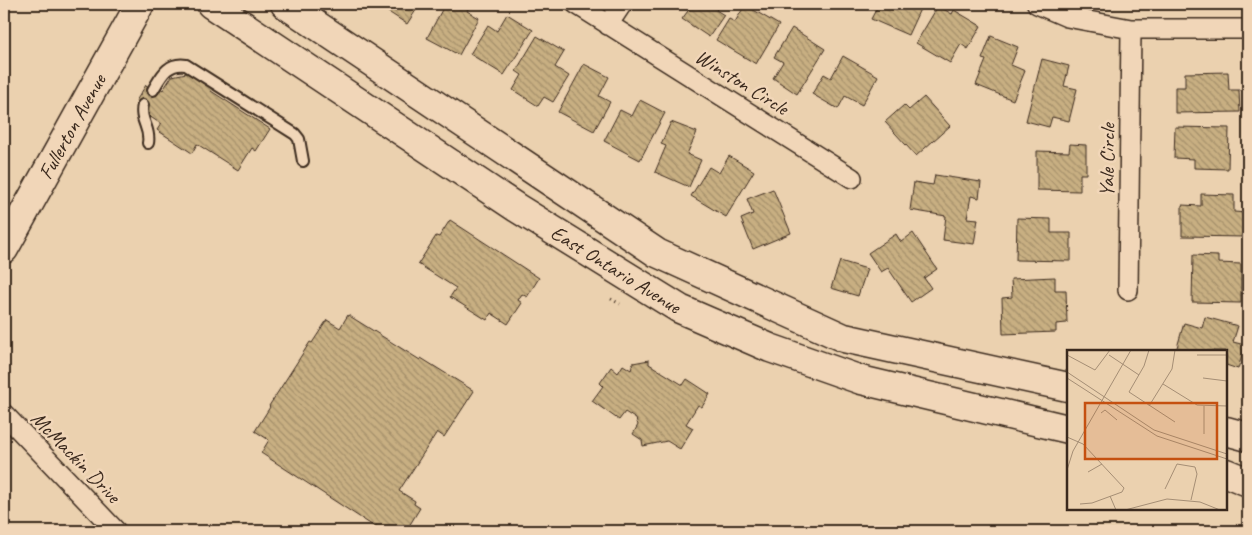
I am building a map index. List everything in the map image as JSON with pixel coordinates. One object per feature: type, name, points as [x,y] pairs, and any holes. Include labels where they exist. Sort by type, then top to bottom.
[{"type":"main road","name":"Fullerton Avenue","points":[[4,249],[140,4]]},
{"type":"main road","name":"East Ontario Avenue","points":[[211,4],[517,208],[680,309],[770,348],[861,380],[1067,429]]},
{"type":"main road","name":"East Ontario Avenue","points":[[285,4],[657,253],[844,338],[1067,387]]},
{"type":"main road","points":[[621,272],[634,262],[639,261],[678,276],[762,315],[815,335],[844,338]]},
{"type":"main road","points":[[1227,431],[1248,437]]},
{"type":"main road","points":[[1227,473],[1248,482]]},
{"type":"street","name":"Winston Circle","points":[[576,4],[852,178]]},
{"type":"street","points":[[608,25],[622,4]]},
{"type":"street","points":[[1037,4],[1067,18],[1131,29],[1248,29]]},
{"type":"street","name":"Yale Circle","points":[[1128,290],[1131,29]]},
{"type":"street","name":"McMackin Drive","points":[[4,414],[116,531]]},
{"type":"lane","points":[[153,90],[162,75],[170,67],[180,64],[186,66],[295,134],[299,139],[303,161]]},
{"type":"lane","points":[[143,105],[141,113],[149,132],[148,143]]},
{"type":"path","points":[[611,299],[620,304]]},
{"type":"building","points":[[376,4],[420,4],[407,24]]},
{"type":"building","points":[[445,4],[471,4],[467,11],[479,18],[459,55],[427,38]]},
{"type":"building","points":[[693,4],[721,4],[716,10],[724,15],[709,37],[682,19]]},
{"type":"building","points":[[879,4],[909,4],[920,9],[908,35],[871,19]]},
{"type":"building","points":[[745,5],[779,25],[756,64],[716,40],[729,19],[735,22]]},
{"type":"building","points":[[938,6],[952,14],[954,10],[981,26],[968,49],[961,44],[950,63],[916,43]]},
{"type":"building","points":[[507,14],[533,30],[504,75],[470,54],[488,25],[497,31]]},
{"type":"building","points":[[792,28],[825,49],[797,94],[773,78],[783,62],[774,57]]},
{"type":"building","points":[[537,36],[564,52],[555,67],[569,76],[553,102],[544,97],[538,106],[513,90],[522,75],[516,71]]},
{"type":"building","points":[[991,36],[1018,47],[1011,65],[1025,71],[1013,100],[976,85],[986,60],[982,59]]},
{"type":"building","points":[[843,56],[878,76],[862,105],[845,96],[838,109],[812,94],[824,74],[831,78]]},
{"type":"building","points":[[1042,59],[1069,66],[1064,86],[1077,89],[1069,121],[1052,117],[1049,127],[1026,121]]},
{"type":"building","points":[[584,64],[609,77],[599,96],[610,102],[594,131],[558,112]]},
{"type":"building","points":[[191,72],[214,87],[211,91],[270,129],[256,151],[252,148],[238,170],[197,144],[192,153],[157,130],[161,124],[143,112],[146,107],[136,101],[146,85],[156,92],[159,87],[163,90],[172,76]]},
{"type":"building","points":[[1228,72],[1229,90],[1239,90],[1240,112],[1175,113],[1175,87],[1185,87],[1185,73]]},
{"type":"building","points":[[924,97],[950,126],[916,156],[885,122],[904,105],[909,110]]},
{"type":"building","points":[[640,100],[665,113],[640,160],[604,141],[620,110],[632,116]]},
{"type":"building","points":[[671,122],[697,132],[687,154],[701,160],[689,187],[655,172],[666,146],[661,144]]},
{"type":"building","points":[[1175,127],[1229,128],[1228,169],[1194,168],[1194,159],[1174,158]]},
{"type":"building","points":[[1070,144],[1086,145],[1086,174],[1080,174],[1080,191],[1037,190],[1037,151],[1069,152]]},
{"type":"building","points":[[729,156],[754,171],[726,217],[691,196],[709,167],[719,173]]},
{"type":"building","points":[[935,175],[981,182],[979,198],[971,196],[967,218],[978,219],[974,244],[943,240],[946,216],[910,210],[914,182],[933,185]]},
{"type":"building","points":[[773,189],[791,233],[753,249],[741,219],[753,214],[747,199]]},
{"type":"building","points":[[1201,194],[1234,195],[1234,212],[1247,213],[1246,237],[1182,236],[1182,205],[1201,206]]},
{"type":"building","points":[[1017,218],[1051,219],[1051,233],[1071,233],[1071,261],[1016,260]]},
{"type":"building","points":[[450,220],[539,278],[527,297],[522,294],[518,300],[522,303],[508,324],[491,313],[487,320],[450,297],[456,288],[418,264],[436,236],[439,237]]},
{"type":"building","points":[[913,233],[937,269],[924,278],[931,288],[911,302],[888,268],[881,272],[868,253],[896,234],[901,242]]},
{"type":"building","points":[[1193,255],[1218,256],[1218,263],[1241,264],[1241,303],[1192,302]]},
{"type":"building","points":[[840,261],[867,269],[858,296],[831,288]]},
{"type":"building","points":[[1055,277],[1055,290],[1066,290],[1067,323],[1056,324],[1056,332],[1003,334],[1002,298],[1012,297],[1011,279]]},
{"type":"building","points":[[348,315],[474,391],[444,437],[437,432],[399,491],[415,501],[414,504],[420,508],[406,531],[400,527],[397,531],[381,531],[261,453],[269,440],[255,431],[310,342],[312,343],[327,320],[340,328]]},
{"type":"building","points":[[1205,317],[1238,326],[1233,342],[1245,345],[1238,369],[1227,365],[1227,350],[1176,350],[1184,323],[1202,328]]},
{"type":"building","points":[[649,360],[649,364],[683,385],[687,379],[710,394],[702,407],[698,405],[686,424],[693,428],[680,449],[667,441],[643,446],[642,440],[633,434],[638,425],[636,419],[625,412],[619,420],[592,401],[603,386],[600,383],[611,367],[618,373],[623,365],[631,370],[633,363]]}]
